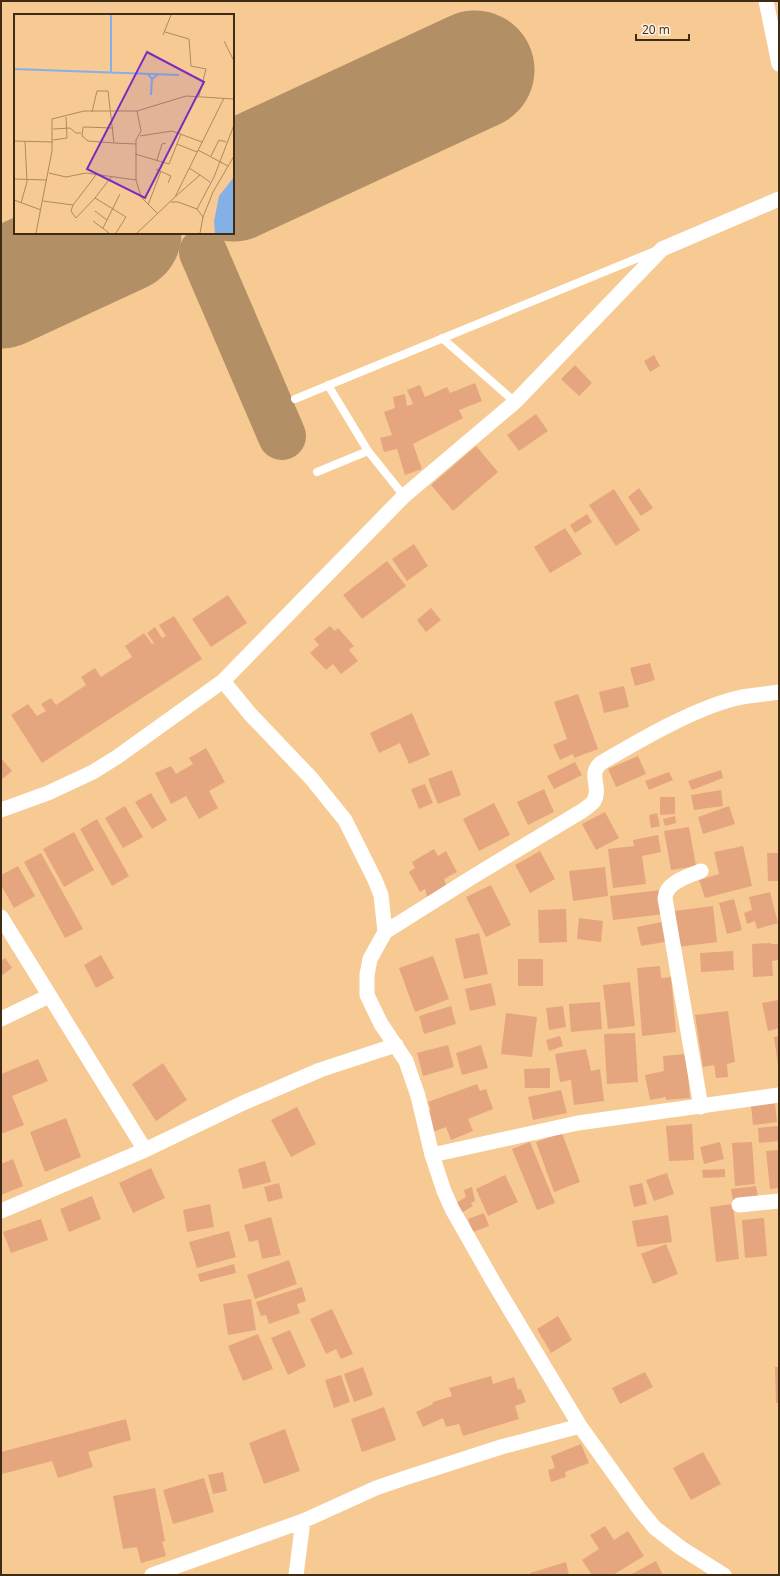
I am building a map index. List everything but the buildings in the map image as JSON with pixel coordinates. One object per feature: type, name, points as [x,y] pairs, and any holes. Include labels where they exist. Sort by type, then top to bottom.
[{"type":"street","points":[[766,1],[779,64]]},
{"type":"street","points":[[1,810],[48,793],[93,772],[117,757],[223,681],[404,496],[516,402],[662,249],[779,199]]},
{"type":"street","points":[[223,681],[250,714],[311,778],[345,820],[376,880],[381,895],[385,932]]},
{"type":"street","points":[[724,1575],[681,1548],[655,1528],[640,1510],[580,1426],[494,1283],[444,1191],[432,1155],[413,1080],[406,1061],[381,1024],[367,995],[367,975],[370,959],[385,932],[593,803],[596,786],[594,772],[596,766],[601,762],[666,727],[706,708],[741,697],[779,692]]},
{"type":"street","points":[[701,871],[671,886],[666,890],[665,898],[701,1107]]},
{"type":"street","points":[[1,917],[144,1150]]},
{"type":"street","points":[[1,1019],[49,996]]},
{"type":"street","points":[[1,1211],[144,1150],[243,1103],[320,1070],[396,1045]]},
{"type":"street","points":[[432,1155],[578,1124],[701,1107],[779,1094]]},
{"type":"street","points":[[739,1205],[779,1201]]},
{"type":"street","points":[[152,1575],[303,1521],[376,1488],[501,1447],[580,1426]]},
{"type":"street","points":[[296,1575],[303,1521]]},
{"type":"lane","points":[[295,399],[662,249]]},
{"type":"lane","points":[[442,338],[516,402]]},
{"type":"lane","points":[[328,385],[368,451],[404,496]]},
{"type":"lane","points":[[317,472],[368,451]]},
{"type":"taxiway","points":[[203,252],[282,436]]},
{"type":"runway","points":[[234,182],[475,70]]},
{"type":"runway","points":[[1,289],[120,234]]}]
